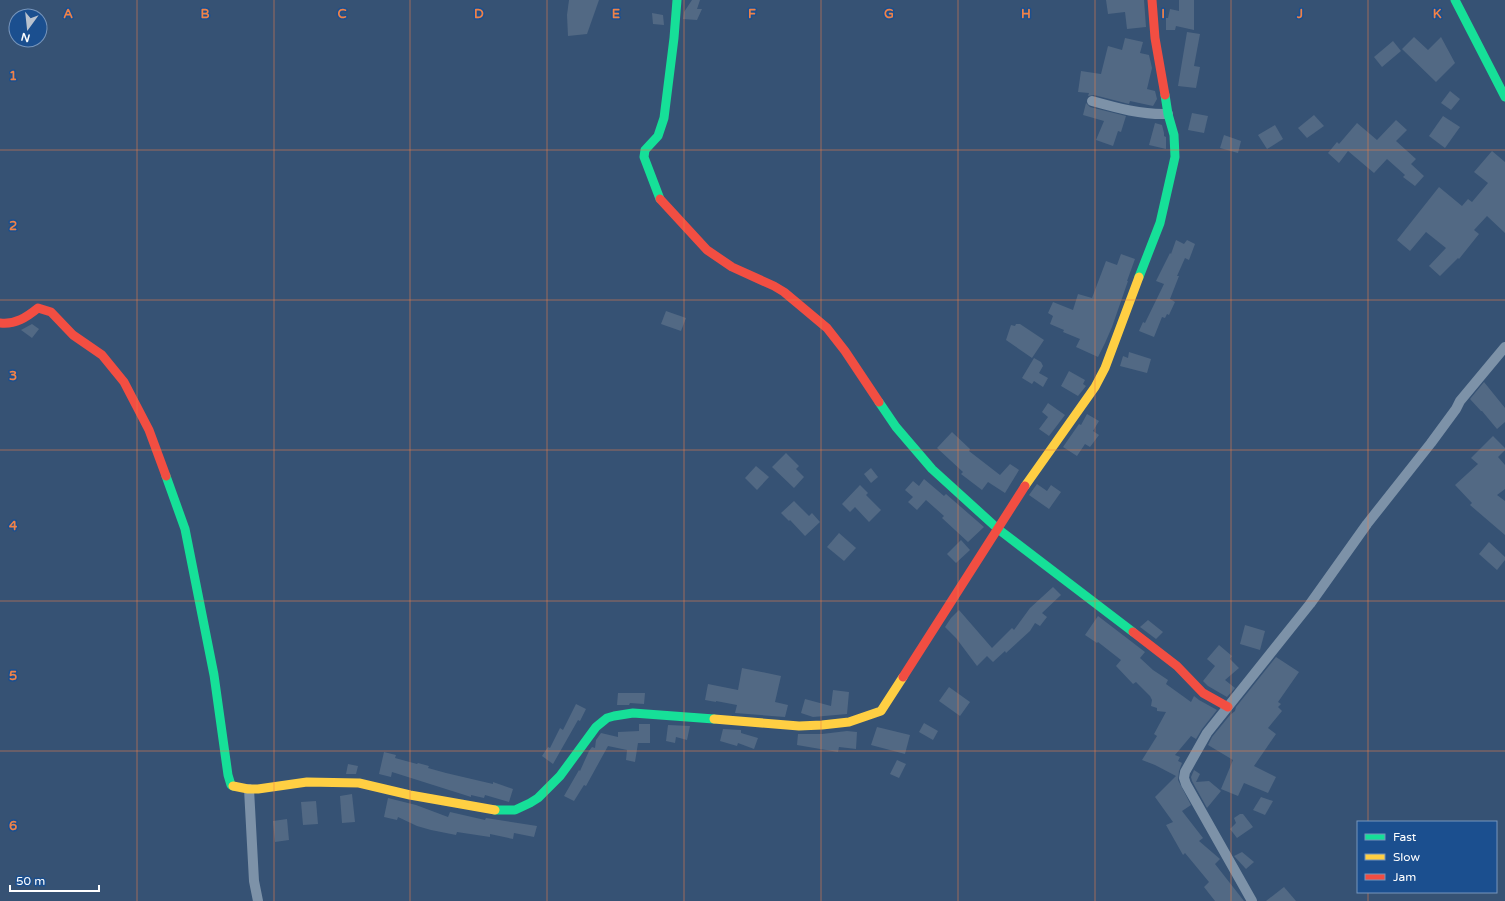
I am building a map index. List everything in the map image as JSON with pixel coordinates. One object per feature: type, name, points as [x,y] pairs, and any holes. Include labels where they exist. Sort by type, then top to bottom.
[{"type":"main road","points":[[677,0],[666,109],[658,136],[645,150],[644,157],[661,201],[714,255],[732,267],[784,292],[828,328],[896,427],[912,446],[932,469],[998,529],[1177,666],[1202,693],[1228,707]]},
{"type":"main road","points":[[0,323],[6,324],[24,319],[38,308],[51,312],[73,335],[102,355],[124,382],[146,424],[185,529],[214,675],[230,785],[249,789],[307,782],[361,783],[412,795],[486,808],[506,810],[519,809],[535,801],[559,778],[580,750],[592,730],[609,717],[639,713],[656,716],[680,716],[802,726],[844,723],[860,720],[880,711],[1030,478],[1095,387],[1105,368],[1160,223],[1175,157],[1174,135],[1168,114],[1155,38],[1152,0]]},
{"type":"main road","points":[[1455,0],[1505,97]]},
{"type":"street","points":[[1092,101],[1125,110],[1156,115],[1168,114]]},
{"type":"street","points":[[1252,901],[1189,789],[1184,778],[1185,772],[1197,750],[1228,707],[1310,604],[1385,500],[1431,443],[1456,409],[1460,401],[1505,346]]},
{"type":"street","points":[[249,789],[254,881],[258,901]]},
{"type":"building","points":[[569,0],[599,0],[587,34],[568,36],[567,15]]},
{"type":"building","points":[[692,0],[700,0],[697,9],[702,9],[697,20],[683,19],[684,12]]},
{"type":"building","points":[[1106,0],[1144,0],[1146,27],[1127,29],[1125,12],[1108,14]]},
{"type":"building","points":[[1179,0],[1194,0],[1194,30],[1176,26],[1175,30],[1166,30],[1166,18],[1168,18],[1170,9],[1179,11]]},
{"type":"building","points":[[652,13],[663,15],[664,25],[653,24]]},
{"type":"building","points":[[1187,32],[1200,34],[1194,66],[1200,67],[1196,88],[1178,86]]},
{"type":"building","points":[[1414,37],[1428,50],[1441,37],[1455,63],[1436,82],[1402,49]]},
{"type":"building","points":[[1125,38],[1143,42],[1140,53],[1149,55],[1152,68],[1147,89],[1155,91],[1157,99],[1153,106],[1130,101],[1129,104],[1094,95],[1088,96],[1089,93],[1078,92],[1081,71],[1101,74],[1108,46],[1122,50]]},
{"type":"building","points":[[1393,41],[1401,51],[1382,67],[1374,57]]},
{"type":"building","points":[[1450,91],[1460,99],[1451,110],[1441,103]]},
{"type":"building","points":[[1086,103],[1090,107],[1126,116],[1121,132],[1118,131],[1113,146],[1096,140],[1104,121],[1083,115]]},
{"type":"building","points":[[1192,113],[1208,116],[1204,133],[1188,130]]},
{"type":"building","points":[[1314,115],[1324,126],[1307,138],[1298,128]]},
{"type":"building","points":[[1443,116],[1460,127],[1445,148],[1429,136]]},
{"type":"building","points":[[1396,120],[1407,130],[1396,141],[1416,159],[1411,164],[1424,176],[1415,186],[1403,177],[1405,175],[1387,159],[1374,173],[1348,151],[1339,163],[1328,153],[1337,142],[1339,144],[1357,123],[1377,140]]},
{"type":"building","points":[[1155,123],[1162,125],[1164,136],[1166,137],[1166,149],[1149,145]]},
{"type":"building","points":[[1275,125],[1283,139],[1267,149],[1258,135]]},
{"type":"building","points":[[1224,135],[1241,141],[1238,153],[1220,148]]},
{"type":"building","points":[[1492,151],[1505,162],[1505,233],[1487,216],[1474,230],[1479,234],[1459,259],[1458,258],[1440,276],[1429,266],[1446,248],[1426,232],[1410,251],[1397,240],[1439,187],[1462,206],[1468,199],[1472,202],[1488,183],[1474,172]]},
{"type":"building","points":[[1176,240],[1184,244],[1187,240],[1195,244],[1189,260],[1185,258],[1177,276],[1179,276],[1170,299],[1175,302],[1169,315],[1167,314],[1165,318],[1162,317],[1154,337],[1139,331],[1143,322],[1145,323],[1164,284],[1156,281],[1170,253],[1171,254]]},
{"type":"building","points":[[1121,254],[1135,259],[1112,327],[1098,357],[1076,347],[1080,339],[1063,332],[1064,330],[1050,324],[1053,316],[1048,313],[1053,302],[1073,310],[1078,294],[1092,298],[1106,261],[1117,265]]},
{"type":"building","points":[[666,311],[686,318],[681,331],[661,324]]},
{"type":"building","points":[[32,324],[39,329],[32,338],[21,330]]},
{"type":"building","points":[[1016,324],[1020,324],[1044,340],[1032,358],[1006,340],[1011,325],[1015,326]]},
{"type":"building","points":[[1129,352],[1151,359],[1147,373],[1120,366],[1123,356],[1128,358]]},
{"type":"building","points":[[1034,358],[1041,362],[1043,366],[1039,373],[1048,378],[1043,387],[1034,381],[1032,384],[1022,378]]},
{"type":"building","points":[[1069,371],[1085,380],[1083,384],[1086,386],[1078,396],[1061,386]]},
{"type":"building","points":[[1484,382],[1505,408],[1505,422],[1497,429],[1470,399]]},
{"type":"building","points":[[1048,403],[1065,415],[1049,436],[1039,429],[1048,417],[1042,412]]},
{"type":"building","points":[[1087,414],[1099,421],[1093,431],[1099,435],[1090,447],[1085,444],[1077,456],[1063,447],[1079,424],[1081,425]]},
{"type":"building","points":[[952,432],[970,449],[969,451],[1000,475],[1010,464],[1019,470],[1005,493],[988,482],[982,490],[961,474],[963,472],[937,448]]},
{"type":"building","points":[[1493,436],[1505,448],[1505,450],[1498,457],[1505,465],[1505,489],[1497,495],[1505,501],[1505,535],[1470,505],[1472,503],[1455,485],[1478,464],[1471,458]]},
{"type":"building","points":[[786,453],[799,466],[796,469],[804,477],[794,488],[772,467]]},
{"type":"building","points":[[756,466],[769,477],[757,490],[745,478]]},
{"type":"building","points":[[871,468],[878,477],[871,483],[864,474]]},
{"type":"building","points":[[924,479],[944,496],[946,494],[984,527],[968,542],[942,518],[944,516],[926,500],[917,510],[908,502],[913,497],[905,490],[913,481],[919,486]]},
{"type":"building","points":[[1037,484],[1047,491],[1051,485],[1061,492],[1049,509],[1029,495]]},
{"type":"building","points":[[860,485],[868,493],[866,495],[881,510],[869,522],[855,507],[850,512],[842,504]]},
{"type":"building","points":[[794,501],[809,516],[812,513],[820,522],[805,536],[781,513]]},
{"type":"building","points":[[839,533],[856,548],[844,561],[827,547]]},
{"type":"building","points":[[961,540],[970,550],[956,563],[947,554]]},
{"type":"building","points":[[1489,542],[1505,557],[1505,560],[1497,570],[1479,554]]},
{"type":"building","points":[[1053,587],[1061,595],[1042,613],[1047,617],[1040,626],[1035,623],[1030,631],[1006,653],[1005,651],[993,662],[987,656],[977,666],[956,638],[945,627],[959,610],[992,648],[1012,628],[1014,630],[1030,608]]},
{"type":"building","points":[[1098,616],[1145,652],[1140,658],[1153,670],[1168,680],[1166,684],[1191,702],[1194,696],[1217,710],[1196,739],[1191,736],[1175,755],[1180,757],[1178,761],[1182,763],[1178,780],[1191,805],[1182,811],[1203,838],[1199,841],[1220,859],[1215,864],[1244,901],[1215,901],[1204,887],[1209,882],[1185,853],[1183,855],[1166,825],[1173,822],[1155,797],[1176,776],[1142,760],[1157,736],[1154,734],[1166,712],[1157,711],[1157,708],[1151,706],[1152,700],[1150,696],[1136,682],[1133,684],[1116,666],[1121,660],[1098,642],[1097,643],[1085,635]]},
{"type":"building","points":[[1148,620],[1163,632],[1156,639],[1140,627]]},
{"type":"building","points":[[1245,625],[1265,631],[1260,650],[1240,644]]},
{"type":"building","points":[[1219,645],[1232,656],[1230,659],[1239,668],[1225,680],[1235,688],[1227,697],[1208,686],[1203,681],[1215,666],[1207,659]]},
{"type":"building","points":[[1276,657],[1299,672],[1278,702],[1281,704],[1278,707],[1282,711],[1268,728],[1276,734],[1254,766],[1276,777],[1268,793],[1244,783],[1238,796],[1221,789],[1233,760],[1208,745],[1212,737],[1235,711],[1236,707]]},
{"type":"building","points":[[742,668],[781,676],[775,702],[788,705],[785,717],[735,713],[737,705],[705,700],[708,684],[738,690]]},
{"type":"building","points":[[949,687],[970,702],[960,716],[939,701]]},
{"type":"building","points":[[833,690],[849,692],[847,714],[813,717],[801,713],[805,699],[831,706]]},
{"type":"building","points":[[618,693],[645,693],[644,704],[630,703],[629,705],[617,705]]},
{"type":"building","points":[[576,704],[586,709],[580,721],[578,720],[553,764],[542,756],[548,747],[550,748],[560,728],[563,730]]},
{"type":"building","points":[[924,723],[938,731],[933,740],[919,732]]},
{"type":"building","points":[[639,724],[650,724],[650,743],[638,743],[635,762],[626,760],[627,750],[608,746],[586,786],[584,785],[574,801],[564,796],[579,770],[580,771],[589,751],[592,747],[595,748],[596,740],[601,733],[618,737],[618,732],[639,731]]},
{"type":"building","points":[[668,725],[690,726],[687,740],[676,737],[675,743],[666,741]]},
{"type":"building","points":[[877,727],[910,735],[905,754],[871,745]]},
{"type":"building","points":[[723,729],[741,730],[741,733],[758,738],[754,749],[738,743],[737,746],[720,741]]},
{"type":"building","points":[[847,731],[857,732],[856,749],[839,747],[838,752],[797,745],[798,734],[822,734]]},
{"type":"building","points":[[384,752],[396,755],[395,758],[429,766],[428,768],[493,784],[493,782],[513,789],[509,802],[485,795],[484,798],[471,795],[471,797],[392,772],[391,777],[379,774]]},
{"type":"building","points":[[897,760],[906,764],[899,778],[890,774]]},
{"type":"building","points":[[348,764],[358,766],[356,774],[346,774]]},
{"type":"building","points":[[1194,770],[1200,774],[1196,782],[1209,781],[1221,791],[1207,808],[1192,781],[1191,777]]},
{"type":"building","points":[[352,794],[355,822],[342,823],[340,796]]},
{"type":"building","points":[[1261,797],[1273,801],[1265,815],[1253,810]]},
{"type":"building","points":[[388,798],[416,805],[448,817],[450,812],[485,820],[486,818],[537,826],[534,837],[514,833],[513,839],[490,834],[490,837],[457,832],[456,835],[417,826],[398,817],[397,820],[384,817]]},
{"type":"building","points":[[316,801],[318,824],[303,825],[301,802]]},
{"type":"building","points":[[1240,814],[1243,814],[1253,827],[1237,838],[1230,829],[1236,823],[1234,818]]},
{"type":"building","points":[[287,819],[289,840],[275,842],[273,821]]},
{"type":"building","points":[[1242,852],[1254,862],[1246,869],[1234,856]]},
{"type":"building","points":[[1284,887],[1296,901],[1266,901]]},
{"type":"traffic: fast","points":[[660,199],[644,157],[645,150],[658,136],[664,118],[677,0]]},
{"type":"traffic: fast","points":[[1455,0],[1505,97]]},
{"type":"traffic: fast","points":[[1139,277],[1160,223],[1175,157],[1174,135],[1168,114],[1165,95]]},
{"type":"traffic: fast","points":[[879,402],[896,427],[932,469],[998,529],[1133,632]]},
{"type":"traffic: fast","points":[[166,476],[185,529],[214,675],[228,775],[231,785],[233,786]]},
{"type":"traffic: fast","points":[[495,810],[515,810],[538,798],[560,776],[596,727],[607,718],[633,713],[714,719]]},
{"type":"traffic: slow","points":[[1025,486],[1095,387],[1105,368],[1139,277]]},
{"type":"traffic: slow","points":[[714,719],[799,726],[849,722],[881,711],[903,677]]},
{"type":"traffic: slow","points":[[233,786],[258,789],[307,782],[359,783],[410,795],[495,810]]},
{"type":"traffic: jam","points":[[1152,0],[1155,38],[1165,95]]},
{"type":"traffic: jam","points":[[660,199],[707,250],[732,267],[784,292],[827,328],[845,351],[879,402]]},
{"type":"traffic: jam","points":[[0,323],[16,322],[38,308],[51,312],[73,335],[102,355],[124,382],[149,430],[166,476]]},
{"type":"traffic: jam","points":[[903,677],[1025,486]]},
{"type":"traffic: jam","points":[[1133,632],[1177,666],[1203,693],[1228,707]]}]
